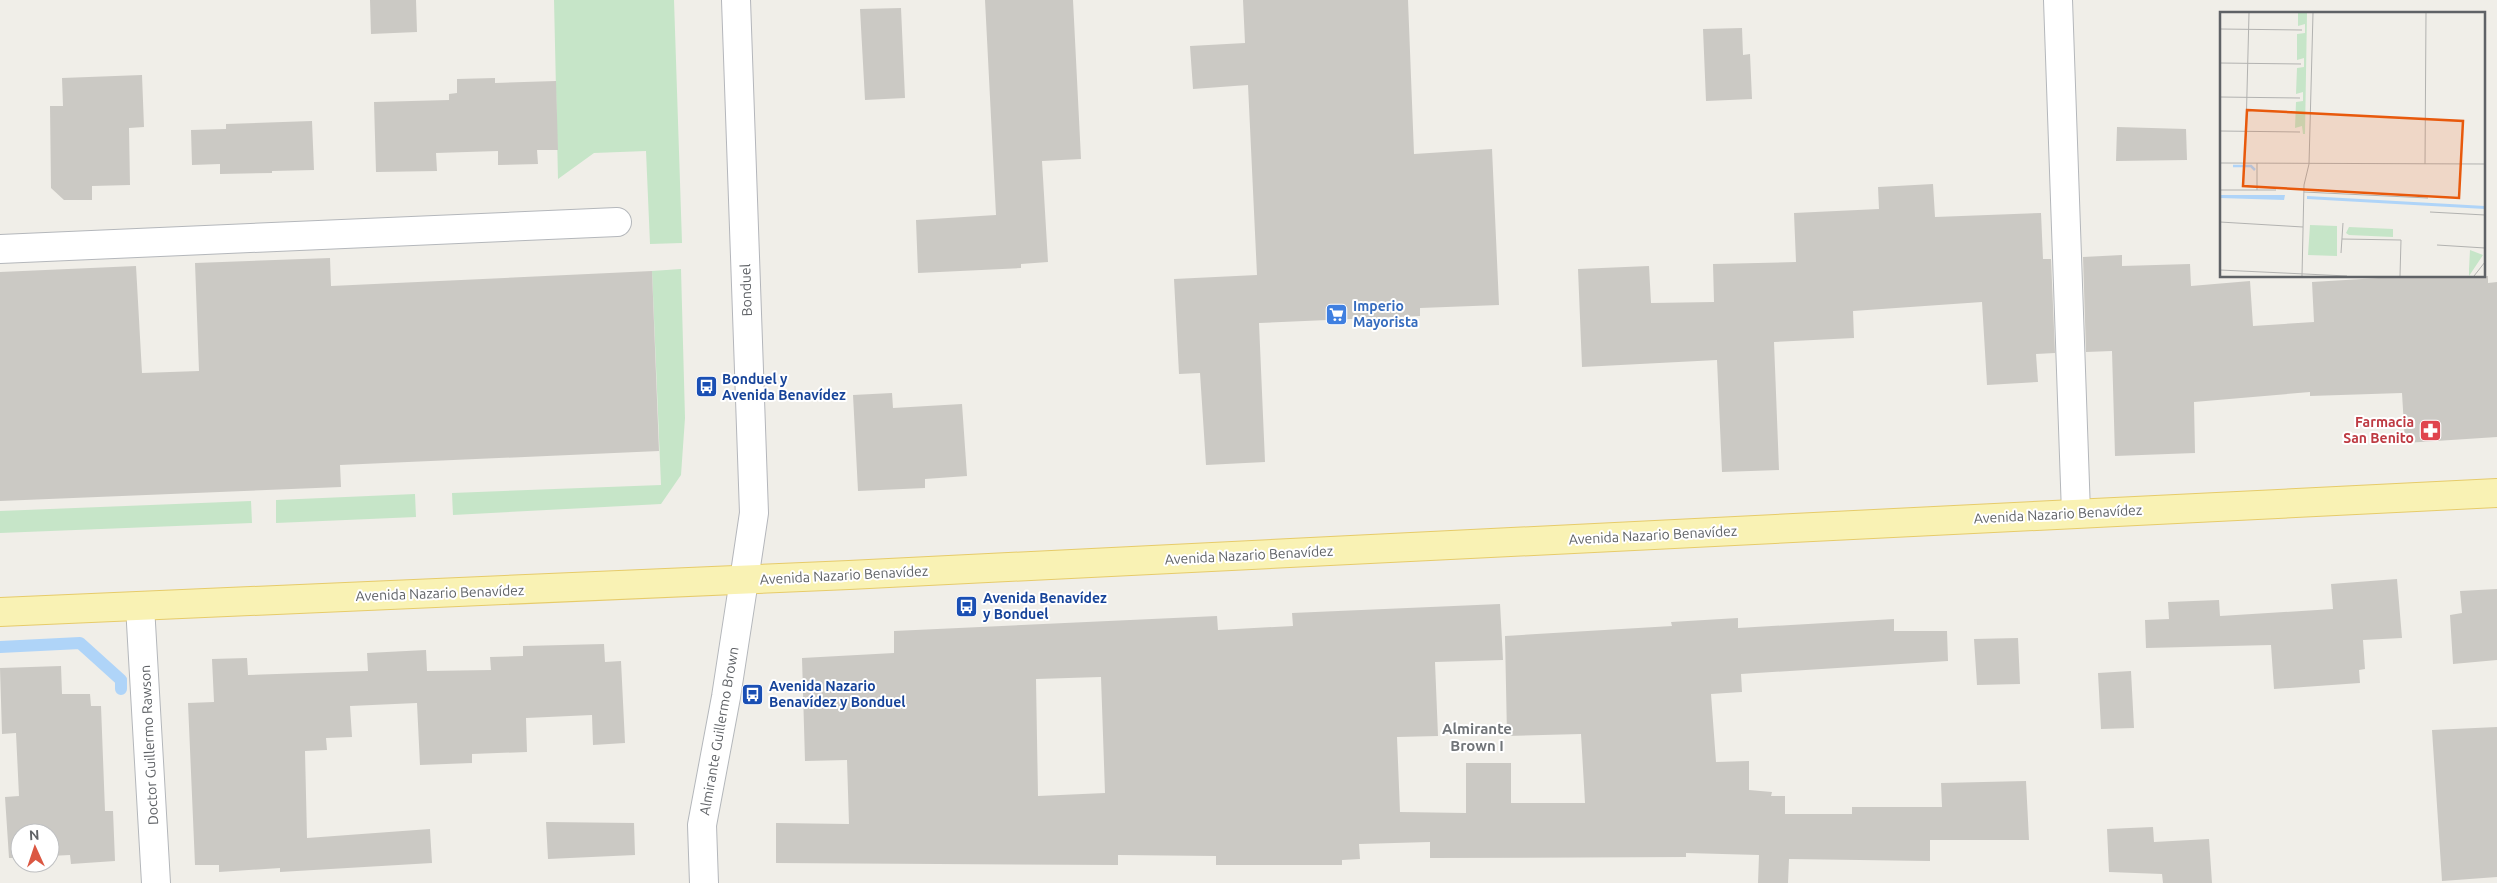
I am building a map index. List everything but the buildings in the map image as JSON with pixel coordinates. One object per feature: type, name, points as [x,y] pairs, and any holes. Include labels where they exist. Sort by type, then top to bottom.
[{"type":"main road","name":"Avenida Nazario Benavídez","points":[[0,612],[744,580],[2497,492]]},
{"type":"street","name":"Bonduel","points":[[736,0],[754,513],[744,580]]},
{"type":"street","points":[[2058,0],[2076,513]]},
{"type":"street","points":[[0,249],[617,222]]},
{"type":"street","name":"Almirante Guillermo Brown","points":[[704,883],[702,825],[726,697],[744,580]]},
{"type":"street","name":"Doctor Guillermo Rawson","points":[[140,606],[156,883]]},
{"type":"green space","points":[[554,0],[674,0],[682,243],[650,244],[646,151],[594,153],[558,179]]},
{"type":"green space","points":[[681,269],[685,418],[681,475],[661,504],[453,515],[452,493],[661,485],[652,271]]},
{"type":"green space","points":[[415,494],[416,517],[276,523],[276,500]]},
{"type":"green space","points":[[251,501],[252,523],[0,533],[0,511]]},
{"type":"waterway","points":[[0,647],[80,643],[121,680],[121,689]]},
{"type":"place","name":"Imperio Mayorista","points":[[1337,314]]},
{"type":"place","name":"Bonduel y Avenida Benavídez","points":[[706,387]]},
{"type":"place","name":"Farmacia San Benito","points":[[2430,430]]},
{"type":"place","name":"Avenida Benavídez y Bonduel","points":[[967,606]]},
{"type":"place","name":"Avenida Nazario Benavídez y Bonduel","points":[[753,694]]},
{"type":"district","name":"Almirante Brown I","points":[[1477,736]]}]
